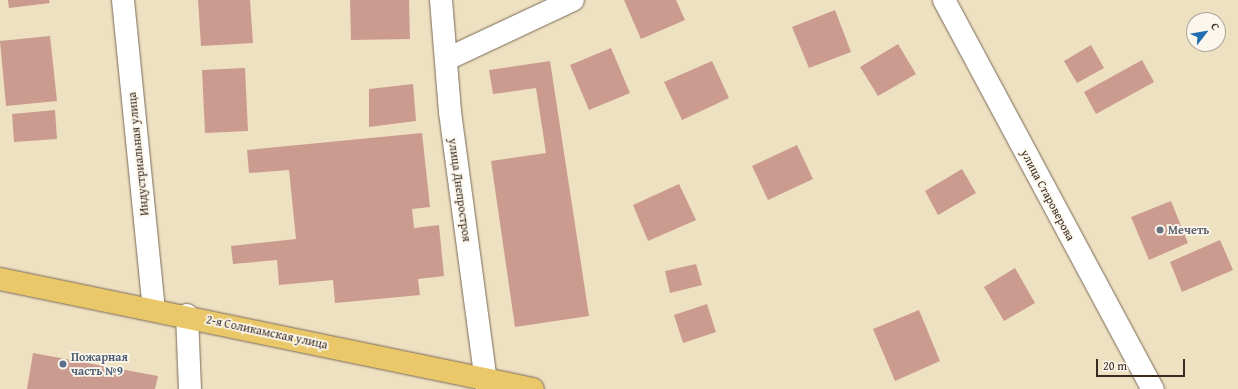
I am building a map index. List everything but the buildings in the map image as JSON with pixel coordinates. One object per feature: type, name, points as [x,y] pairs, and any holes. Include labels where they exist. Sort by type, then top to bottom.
[{"type":"main road","name":"2-я Соликамская улица","points":[[0,279],[187,315],[486,384],[533,389]]},
{"type":"street","name":"Индустриальная улица","points":[[123,0],[154,308]]},
{"type":"street","name":"улица Днепростроя","points":[[441,0],[447,59],[450,112],[486,384]]},
{"type":"street","points":[[447,59],[573,0]]},
{"type":"street","name":"улица Староверова","points":[[944,0],[1153,389]]},
{"type":"street","points":[[187,315],[190,389]]},
{"type":"place","name":"Мечеть","points":[[1160,230]]},
{"type":"place","name":"Пожарная часть №9","points":[[63,364]]}]
